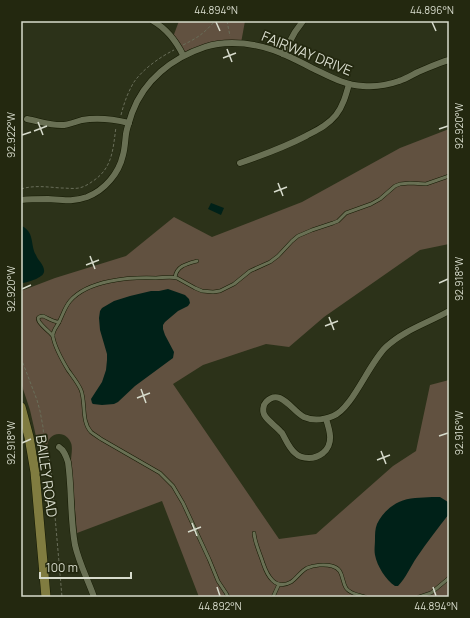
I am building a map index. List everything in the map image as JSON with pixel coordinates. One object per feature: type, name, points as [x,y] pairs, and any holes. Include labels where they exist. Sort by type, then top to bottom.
[{"type":"main road","name":"BAILEY ROAD","points":[[21,407],[29,437],[35,472],[46,597]]},
{"type":"street","points":[[153,21],[173,37],[183,56]]},
{"type":"street","points":[[283,54],[303,21]]},
{"type":"street","name":"FAIRWAY DRIVE","points":[[21,200],[77,200],[94,194],[101,189],[115,174],[123,156],[129,123],[137,102],[143,92],[152,80],[172,62],[207,46],[230,43],[256,44],[283,54],[329,77],[349,84],[363,86],[377,86],[400,81],[449,60]]},
{"type":"street","points":[[240,162],[280,148],[324,126],[331,120],[340,108],[349,84]]},
{"type":"street","points":[[27,118],[57,125],[65,125],[81,120],[100,118],[109,118],[129,123]]},
{"type":"street","points":[[326,419],[330,436],[328,447],[325,452],[320,456],[313,458],[302,457],[296,454],[282,434],[265,416],[263,408],[267,401],[275,397],[284,400],[294,410],[311,419],[326,419],[336,415],[346,406],[385,347],[404,333],[449,311]]},
{"type":"street","name":"BAILEY ROAD","points":[[59,447],[66,455],[68,462],[76,547],[94,597]]},
{"type":"lane","points":[[53,337],[54,330],[62,313],[70,301],[82,291],[108,281],[144,277],[175,277],[202,291],[213,292],[220,290],[234,284],[250,271],[270,262],[298,236],[333,224],[346,213],[380,199],[395,186],[410,183],[426,184],[449,176]]},
{"type":"lane","points":[[175,277],[176,271],[181,266],[197,261]]},
{"type":"lane","points":[[59,322],[52,321],[43,316],[39,316],[38,318],[39,323],[53,337],[60,356],[79,385],[83,397],[85,418],[89,430],[118,449],[145,463],[160,473],[173,486],[183,503],[218,582],[228,597]]},
{"type":"lane","points":[[254,533],[254,539],[267,573],[274,583],[286,584],[307,568],[326,565],[333,566],[340,571],[344,584],[349,591],[356,595],[365,597]]},
{"type":"lane","points":[[419,597],[431,593],[449,578]]},
{"type":"lane","points":[[273,597],[279,584]]},
{"type":"path","points":[[185,44],[200,36],[215,21]]},
{"type":"path","points":[[227,21],[230,37]]},
{"type":"path","points":[[121,115],[127,95],[135,80],[157,60],[173,50]]},
{"type":"path","points":[[21,189],[32,187],[80,188],[88,185],[105,171],[112,154],[116,126]]},
{"type":"path","points":[[21,358],[37,400],[43,427],[45,449],[50,462],[62,597]]},
{"type":"shaded area","points":[[179,21],[245,21],[241,43],[230,43],[183,55],[173,37]]},
{"type":"shaded area","points":[[449,129],[449,244],[420,250],[324,317],[289,347],[266,344],[203,365],[173,384],[279,539],[316,534],[393,466],[416,451],[430,385],[449,380],[449,597],[199,597],[162,501],[77,533],[71,461],[72,445],[68,438],[61,434],[56,434],[51,437],[48,442],[48,452],[40,454],[30,410],[21,383],[21,291],[55,278],[126,256],[174,217],[212,237],[302,202],[400,148]]},
{"type":"water","points":[[211,203],[224,208],[221,215],[208,209]]},
{"type":"water","points":[[21,226],[24,227],[30,234],[35,253],[44,270],[41,276],[23,283],[21,283]]},
{"type":"water","points":[[168,289],[185,295],[189,299],[190,303],[188,306],[178,311],[163,325],[165,335],[174,352],[173,358],[135,386],[118,402],[114,404],[102,405],[93,404],[91,399],[102,382],[106,370],[107,360],[107,354],[100,330],[100,311],[102,308],[114,301],[151,291]]},
{"type":"water","points":[[440,497],[448,502],[449,514],[421,551],[403,580],[398,586],[395,586],[385,576],[376,559],[375,532],[377,524],[386,511],[403,500]]}]
